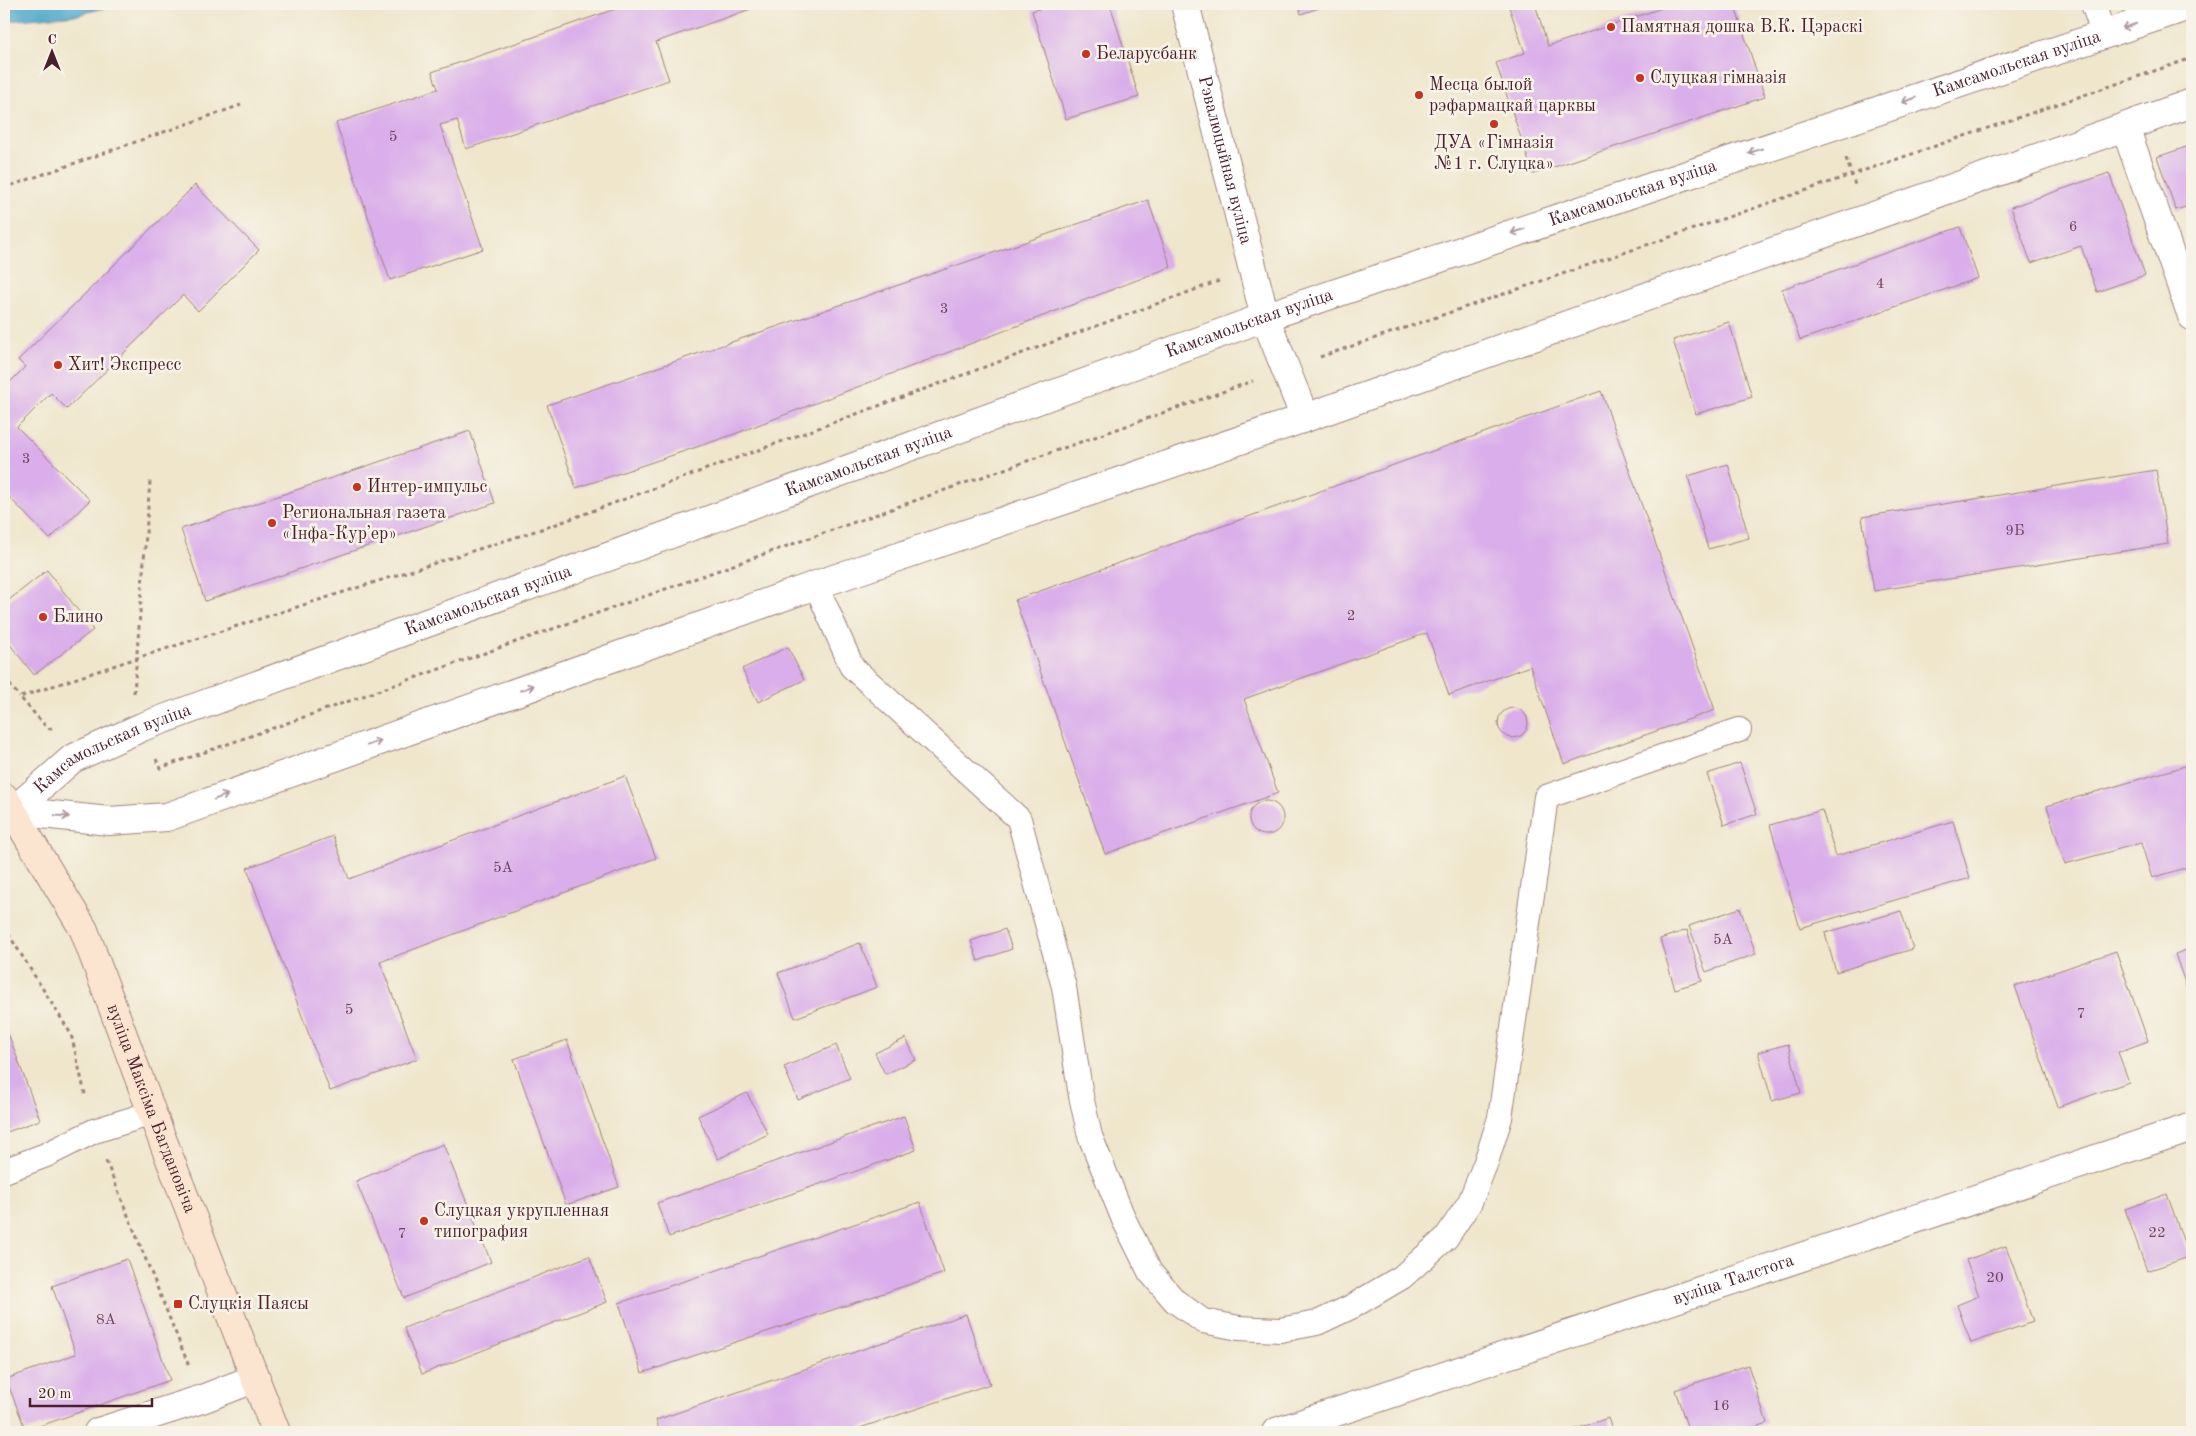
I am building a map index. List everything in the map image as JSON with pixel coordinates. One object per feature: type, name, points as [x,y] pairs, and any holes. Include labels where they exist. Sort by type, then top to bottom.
[{"type":"main road","name":"вуліца Максіма Багдановіча","points":[[7,808],[84,930],[152,1113],[276,1432]]},
{"type":"street","name":"Рэвалюцыйная вуліца","points":[[1185,4],[1265,317],[1305,418]]},
{"type":"street","name":"Камсамольская вуліца","points":[[7,808],[72,759],[142,727],[1265,317],[2192,5]]},
{"type":"street","name":"Камсамольская вуліца","points":[[7,808],[109,821],[167,816],[816,586],[1305,418],[2192,104]]},
{"type":"street","points":[[2125,127],[2192,316]]},
{"type":"street","name":"вуліца Талстога","points":[[1276,1432],[2192,1127]]},
{"type":"street","points":[[98,1432],[202,1399],[256,1378]]},
{"type":"lane","points":[[2093,4],[2104,35]]},
{"type":"lane","points":[[816,586],[852,667],[1019,819],[1064,987],[1081,1096],[1090,1136],[1124,1220],[1150,1272],[1175,1301],[1203,1321],[1239,1328],[1280,1330],[1317,1323],[1353,1306],[1402,1277],[1446,1238],[1470,1202],[1486,1162],[1500,1118],[1546,797],[1739,730]]},
{"type":"lane","points":[[4,1171],[46,1155],[94,1131],[152,1113]]},
{"type":"path","points":[[4,188],[241,105]]},
{"type":"path","points":[[134,696],[150,481]]},
{"type":"path","points":[[4,678],[20,697]]},
{"type":"path","points":[[4,927],[71,1034],[94,1131],[202,1399]]},
{"type":"water","points":[[4,4],[118,4],[78,15],[4,21]]},
{"type":"building","points":[[630,4],[765,4],[656,42],[669,80],[466,149],[457,120],[440,125],[483,249],[390,280],[336,123],[438,89],[432,72]]},
{"type":"building","name":"Беларусбанк","points":[[1055,4],[1110,4],[1139,97],[1066,119],[1032,11]]},
{"type":"building","points":[[1298,4],[1330,4],[1301,14]]},
{"type":"building","points":[[1508,4],[1535,4],[1548,46],[1674,4],[1734,4],[1765,97],[1533,174],[1496,63],[1525,53]]},
{"type":"building","points":[[2192,145],[2192,205],[2176,210],[2157,157]]},
{"type":"building","points":[[2109,173],[2145,275],[2097,292],[2081,246],[2031,263],[2011,207]]},
{"type":"building","points":[[195,185],[259,250],[198,311],[183,295],[67,409],[51,393],[17,427],[90,500],[50,539],[4,492],[4,388],[25,367],[18,360]]},
{"type":"building","points":[[1148,200],[1171,267],[732,435],[576,488],[547,405]]},
{"type":"building","points":[[1960,227],[1978,278],[1800,340],[1782,289]]},
{"type":"building","points":[[1729,322],[1752,397],[1696,414],[1673,340]]},
{"type":"building","points":[[1601,391],[1715,710],[1564,764],[1530,666],[1449,695],[1427,633],[1244,699],[1278,793],[1105,854],[1015,600]]},
{"type":"building","points":[[470,431],[495,503],[205,601],[181,529]]},
{"type":"building","points":[[1728,464],[1749,538],[1708,549],[1688,476]]},
{"type":"building","points":[[2156,470],[2168,544],[1874,591],[1862,517]]},
{"type":"building","name":"Блино","points":[[47,570],[93,630],[34,675],[4,637],[4,604]]},
{"type":"building","points":[[788,647],[804,680],[758,702],[742,669]]},
{"type":"building","points":[[1513,708],[1524,712],[1528,723],[1524,734],[1513,738],[1502,734],[1498,723],[1502,712]]},
{"type":"building","points":[[1740,763],[1757,814],[1724,825],[1707,774]]},
{"type":"building","points":[[2192,764],[2192,866],[2152,878],[2141,843],[2065,864],[2047,806]]},
{"type":"building","points":[[625,776],[656,858],[380,962],[417,1059],[330,1091],[247,868],[333,836],[349,879]]},
{"type":"building","points":[[1266,801],[1278,806],[1283,818],[1278,830],[1266,835],[1254,830],[1249,818],[1254,806]]},
{"type":"building","points":[[1822,810],[1836,856],[1953,821],[1970,878],[1800,928],[1770,825]]},
{"type":"building","points":[[1740,908],[1756,954],[1706,972],[1689,926]]},
{"type":"building","points":[[1901,911],[1913,949],[1836,972],[1825,933]]},
{"type":"building","points":[[1005,929],[1012,949],[978,961],[971,941]]},
{"type":"building","points":[[1687,930],[1702,981],[1675,989],[1660,939]]},
{"type":"building","points":[[860,943],[877,987],[795,1018],[778,973]]},
{"type":"building","points":[[2192,948],[2192,1003],[2175,954]]},
{"type":"building","points":[[2116,951],[2148,1041],[2118,1052],[2129,1082],[2058,1107],[2015,986]]},
{"type":"building","points":[[4,1022],[40,1120],[4,1133]]},
{"type":"building","points":[[906,1038],[916,1060],[885,1074],[875,1053]]},
{"type":"building","points":[[567,1040],[619,1187],[566,1205],[514,1059]]},
{"type":"building","points":[[1788,1044],[1801,1093],[1772,1101],[1758,1052]]},
{"type":"building","points":[[836,1045],[850,1078],[798,1100],[784,1067]]},
{"type":"building","points":[[747,1093],[768,1134],[718,1159],[698,1116]]},
{"type":"building","points":[[904,1116],[916,1150],[669,1237],[657,1203]]},
{"type":"building","name":"Слуцкая укрупленная типография","points":[[443,1144],[491,1262],[404,1298],[356,1181]]},
{"type":"building","points":[[2167,1194],[2189,1257],[2147,1271],[2125,1209]]},
{"type":"building","points":[[920,1202],[944,1273],[642,1373],[619,1303]]},
{"type":"building","points":[[2006,1246],[2033,1322],[1971,1343],[1957,1305],[1979,1296],[1966,1260]]},
{"type":"building","points":[[589,1256],[607,1302],[422,1374],[404,1328]]},
{"type":"building","points":[[127,1259],[170,1380],[26,1431],[6,1379],[76,1354],[52,1286]]},
{"type":"building","points":[[966,1314],[990,1384],[848,1432],[660,1432],[656,1420]]},
{"type":"building","points":[[1748,1365],[1767,1423],[1740,1432],[1689,1432],[1675,1390]]},
{"type":"building","points":[[1608,1418],[1613,1432],[1567,1432]]},
{"type":"place","name":"Памятная дошка В.К. Цэраскі","points":[[1611,27]]},
{"type":"place","name":"Беларусбанк","points":[[1086,54]]},
{"type":"place","name":"Слуцкая гімназія","points":[[1640,78]]},
{"type":"place","name":"Месца былой рэфармацкай царквы","points":[[1419,95]]},
{"type":"place","name":"ДУА «Гімназія №1 г. Слуцка»","points":[[1494,124]]},
{"type":"place","name":"Хит! Экспресс","points":[[58,365]]},
{"type":"place","name":"Интер-импульс","points":[[357,487]]},
{"type":"place","name":"Региональная газета «Інфа-Курʼер»","points":[[272,523]]},
{"type":"place","name":"Блино","points":[[43,617]]},
{"type":"place","name":"Слуцкая укрупленная типография","points":[[424,1221]]},
{"type":"place","name":"Слуцкія Паясы","points":[[178,1304]]}]
